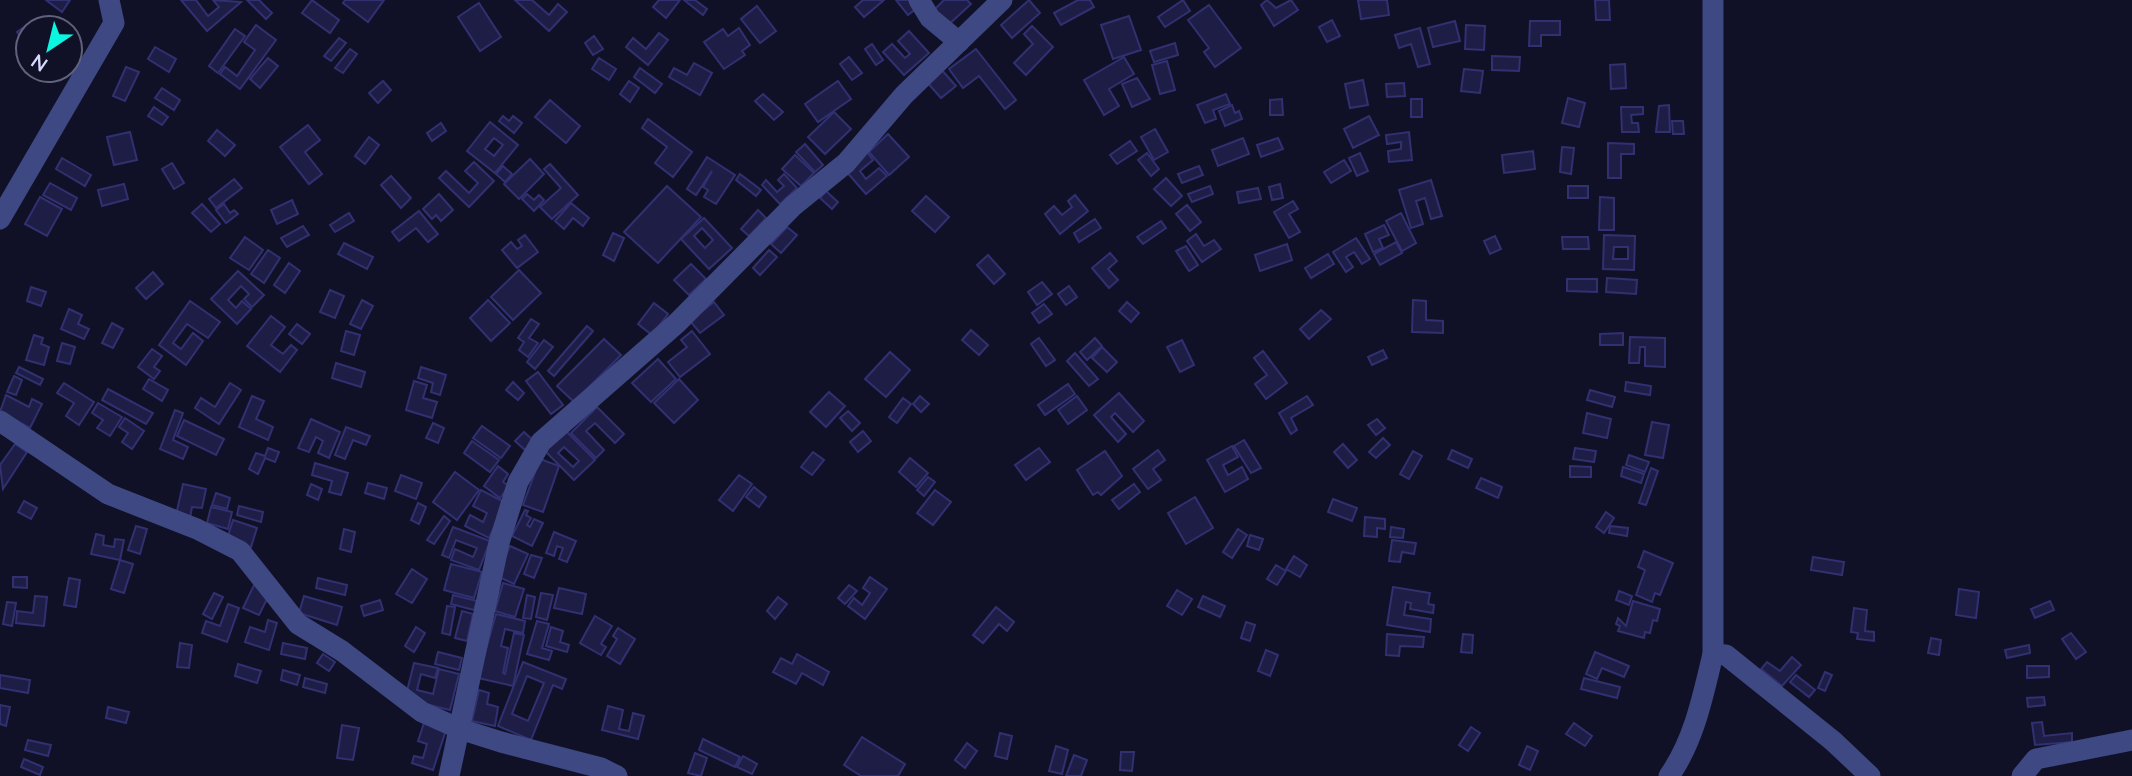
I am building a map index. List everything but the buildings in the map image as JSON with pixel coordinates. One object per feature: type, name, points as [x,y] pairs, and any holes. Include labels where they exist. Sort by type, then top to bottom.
[{"type":"street","points":[[0,219],[114,23],[109,0]]},
{"type":"street","points":[[919,0],[930,18],[959,42]]},
{"type":"street","points":[[449,776],[499,544],[518,482],[541,442],[677,323],[793,206],[846,163],[904,95],[1002,0]]},
{"type":"street","points":[[1669,776],[1678,764],[1700,710],[1713,654],[1713,0]]},
{"type":"street","points":[[0,421],[108,494],[197,529],[240,551],[298,624],[342,651],[422,712],[460,729],[601,768],[617,776]]},
{"type":"street","points":[[1713,654],[1727,655],[1833,741],[1870,776]]},
{"type":"street","points":[[2022,776],[2036,759],[2132,740]]}]
